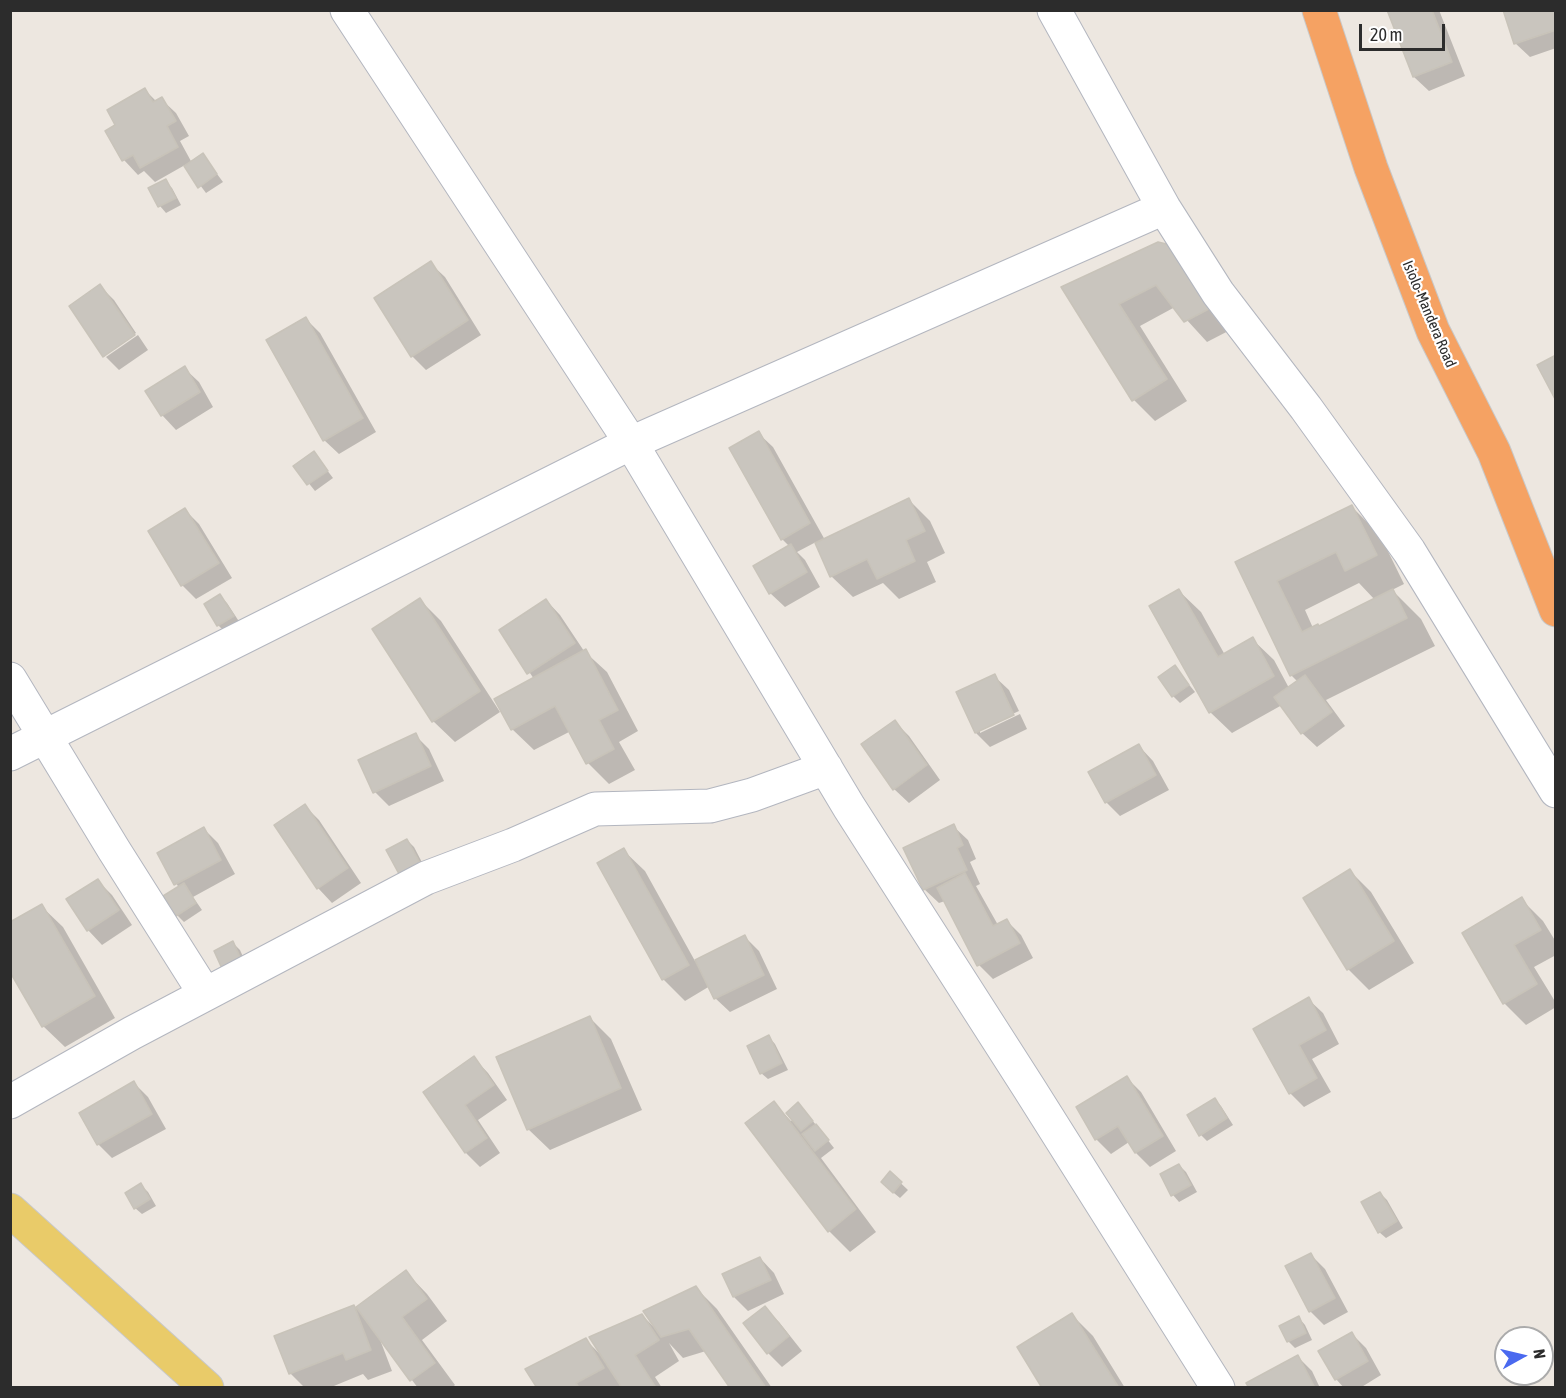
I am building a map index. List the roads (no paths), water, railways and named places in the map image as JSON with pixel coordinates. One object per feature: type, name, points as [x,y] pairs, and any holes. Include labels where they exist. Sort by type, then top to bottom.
[{"type":"highway","name":"Isiolo-Mandera Road","points":[[1319,10],[1371,168],[1434,331],[1494,452],[1555,606]]},
{"type":"main road","points":[[10,1210],[207,1388]]},
{"type":"street","points":[[347,10],[631,443],[826,768],[1218,1388]]},
{"type":"street","points":[[1054,10],[1164,208],[1218,293],[1410,551],[1556,791]]},
{"type":"street","points":[[10,754],[631,443],[1164,208]]},
{"type":"street","points":[[10,679],[204,994]]},
{"type":"street","points":[[10,1102],[204,994],[426,878],[513,846],[595,809],[711,806],[752,795],[826,768]]}]
